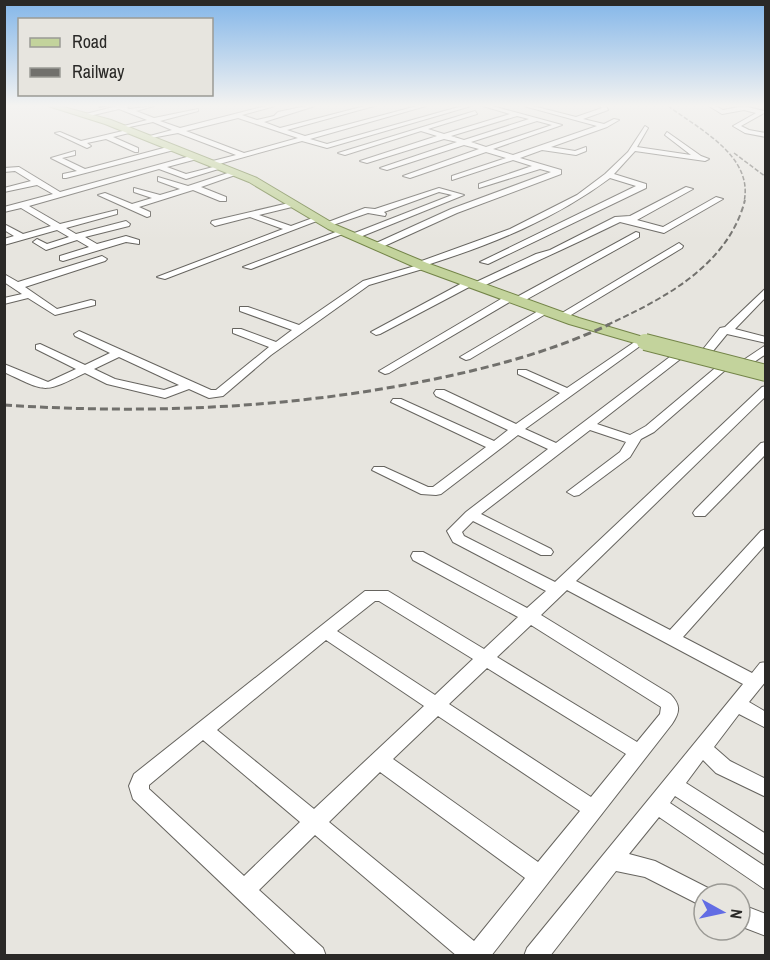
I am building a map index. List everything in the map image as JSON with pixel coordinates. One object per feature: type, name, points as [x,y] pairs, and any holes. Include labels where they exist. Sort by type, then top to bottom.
[{"type":"main road","points":[[178,151],[237,173],[271,190],[322,221],[421,266],[637,341],[765,375]]},
{"type":"street","points":[[66,176],[159,151]]},
{"type":"street","points":[[231,151],[242,155]]},
{"type":"street","points":[[142,155],[186,177],[258,151]]},
{"type":"street","points":[[336,151],[417,179]]},
{"type":"street","points":[[342,153],[349,151]]},
{"type":"street","points":[[363,161],[396,151]]},
{"type":"street","points":[[384,168],[440,151]]},
{"type":"street","points":[[407,176],[486,151]]},
{"type":"street","points":[[377,246],[454,211],[558,172],[491,151]]},
{"type":"street","points":[[503,193],[455,177],[531,151]]},
{"type":"street","points":[[559,151],[574,153],[578,151]]},
{"type":"street","points":[[80,334],[209,394],[222,392],[299,329],[370,280],[421,266],[546,214],[609,176],[633,151]]},
{"type":"street","points":[[648,151],[702,158],[692,151]]},
{"type":"street","points":[[72,153],[55,158],[84,171]]},
{"type":"street","points":[[4,210],[194,157]]},
{"type":"street","points":[[103,173],[153,159]]},
{"type":"street","points":[[4,162],[60,195]]},
{"type":"street","points":[[482,186],[540,166]]},
{"type":"street","points":[[4,170],[14,169]]},
{"type":"street","points":[[132,207],[237,173]]},
{"type":"street","points":[[4,179],[26,174]]},
{"type":"street","points":[[485,262],[643,186],[609,176]]},
{"type":"street","points":[[161,179],[223,199]]},
{"type":"street","points":[[4,190],[38,182]]},
{"type":"street","points":[[4,200],[50,189]]},
{"type":"street","points":[[627,220],[689,189]]},
{"type":"street","points":[[137,190],[159,198]]},
{"type":"street","points":[[162,277],[290,229],[372,211],[441,190],[459,195],[395,219],[248,267]]},
{"type":"street","points":[[102,195],[147,214]]},
{"type":"street","points":[[376,332],[473,284],[552,252],[618,219],[664,230],[719,199]]},
{"type":"street","points":[[215,223],[293,204]]},
{"type":"street","points":[[22,205],[59,228],[99,247]]},
{"type":"street","points":[[372,211],[395,219]]},
{"type":"street","points":[[4,242],[114,212]]},
{"type":"street","points":[[250,213],[290,229]]},
{"type":"street","points":[[37,242],[46,247],[126,224]]},
{"type":"street","points":[[4,226],[23,238]]},
{"type":"street","points":[[385,371],[514,299],[636,235]]},
{"type":"street","points":[[63,258],[126,239],[136,242]]},
{"type":"street","points":[[562,316],[679,246]]},
{"type":"street","points":[[457,252],[508,271]]},
{"type":"street","points":[[17,286],[102,260]]},
{"type":"street","points":[[4,277],[55,312],[91,303]]},
{"type":"street","points":[[728,330],[729,326],[765,291]]},
{"type":"street","points":[[4,301],[29,295]]},
{"type":"street","points":[[244,309],[299,329]]},
{"type":"street","points":[[466,357],[545,310]]},
{"type":"street","points":[[700,360],[721,332],[728,330],[765,340]]},
{"type":"street","points":[[237,331],[277,346]]},
{"type":"street","points":[[379,470],[433,492],[517,429],[570,393],[637,341],[679,355],[765,375]]},
{"type":"street","points":[[40,347],[111,382],[165,394],[189,385]]},
{"type":"street","points":[[737,369],[765,348]]},
{"type":"street","points":[[4,367],[46,386],[120,352]]},
{"type":"street","points":[[535,956],[760,675],[458,540],[454,536],[454,531],[471,515],[679,355]]},
{"type":"street","points":[[574,492],[626,454],[632,440],[650,429],[724,366]]},
{"type":"street","points":[[522,372],[570,393]]},
{"type":"street","points":[[245,889],[765,389]]},
{"type":"street","points":[[440,393],[558,449]]},
{"type":"street","points":[[397,402],[495,446]]},
{"type":"street","points":[[589,425],[632,440]]},
{"type":"street","points":[[700,513],[765,446]]},
{"type":"street","points":[[471,515],[546,552]]},
{"type":"street","points":[[674,637],[765,534]]},
{"type":"street","points":[[204,730],[475,956],[670,713],[670,705],[664,699],[529,616],[418,556]]},
{"type":"street","points":[[315,956],[140,793],[139,786],[141,780],[371,595],[382,595],[638,752]]},
{"type":"street","points":[[326,632],[592,809]]},
{"type":"street","points":[[736,704],[765,722]]},
{"type":"street","points":[[701,747],[723,767],[765,789]]},
{"type":"street","points":[[379,760],[540,876]]},
{"type":"street","points":[[672,784],[765,846]]},
{"type":"street","points":[[656,804],[765,880]]},
{"type":"street","points":[[611,860],[648,868],[692,891]]},
{"type":"railway","points":[[727,151],[741,171],[745,186],[744,202]]},
{"type":"railway","points":[[734,153],[766,177]]},
{"type":"railway","points":[[607,325],[650,304],[709,262],[724,244],[745,200]]},
{"type":"railway","points":[[4,405],[159,409],[313,399],[415,383],[490,366],[563,344],[610,324]]}]
